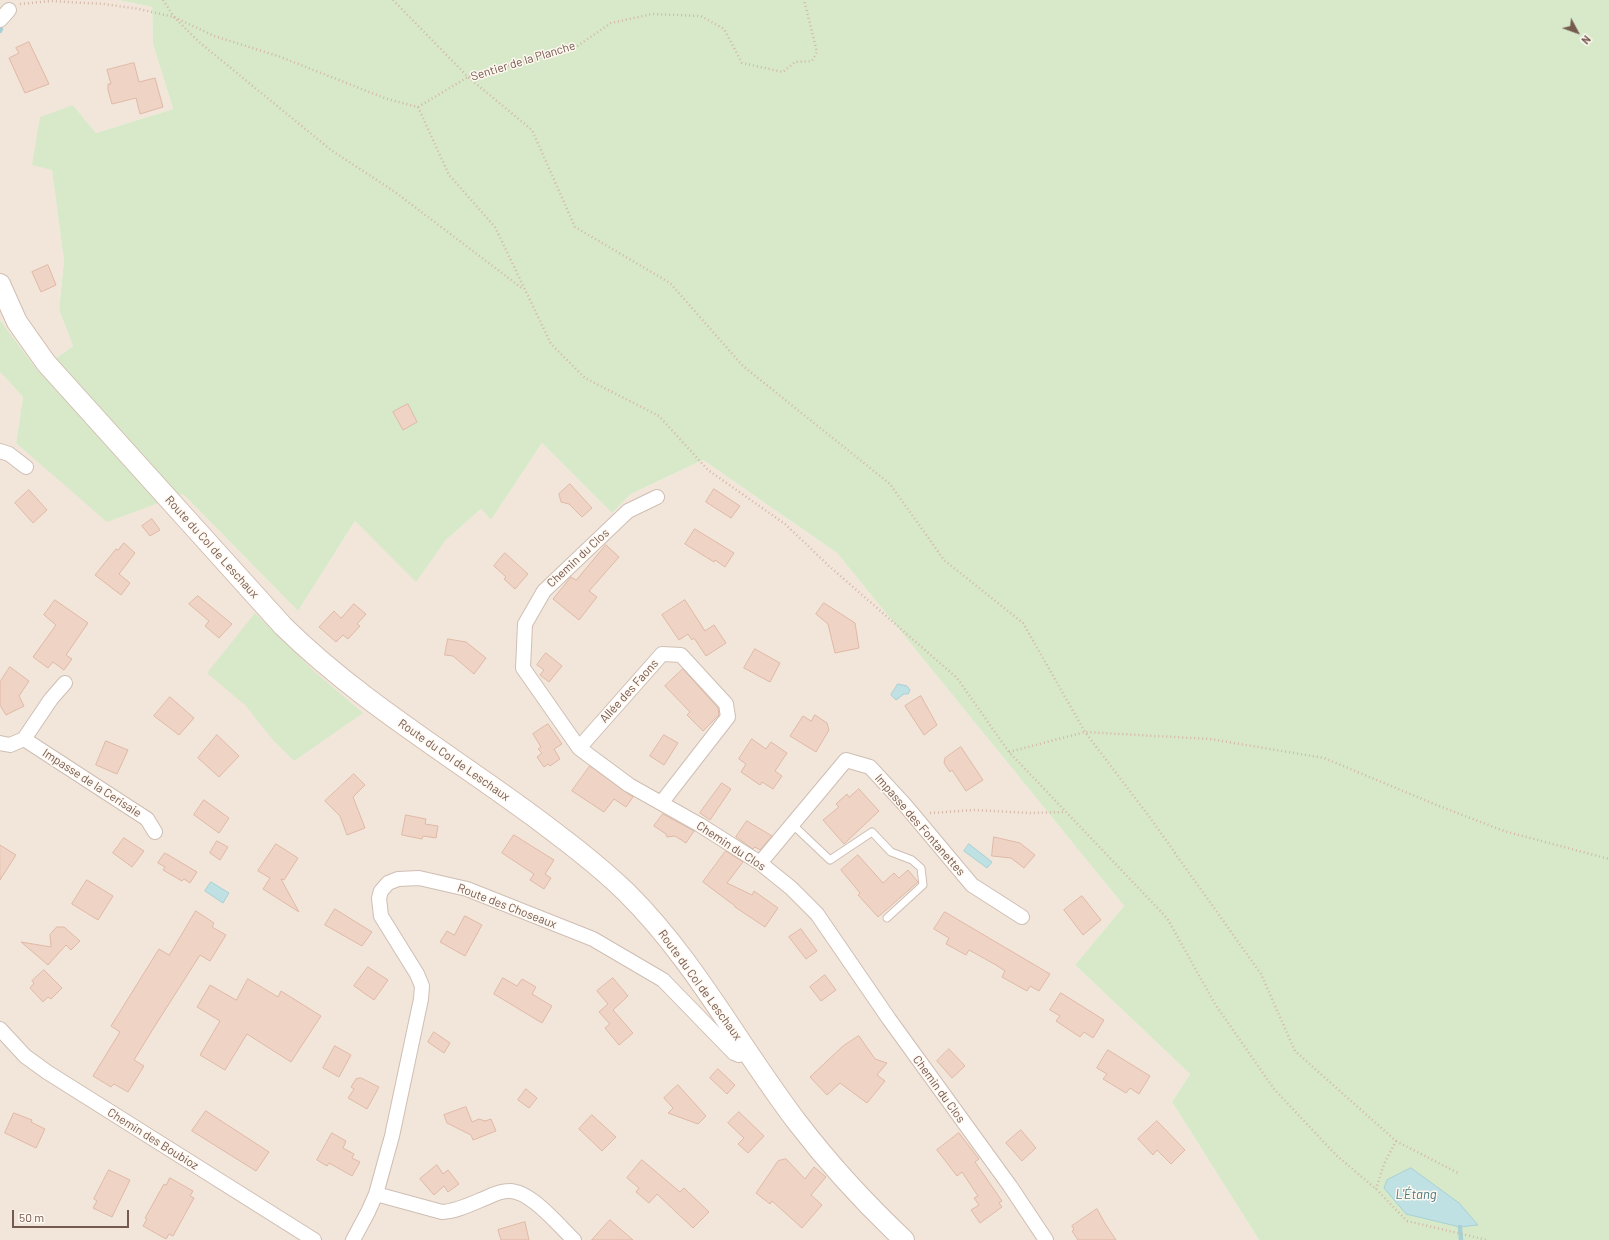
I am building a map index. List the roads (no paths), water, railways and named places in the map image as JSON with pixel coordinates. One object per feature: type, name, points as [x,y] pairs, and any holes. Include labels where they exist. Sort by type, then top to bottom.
[{"type":"main road","name":"Route du Col de Leschaux","points":[[0,284],[17,322],[46,363],[283,626],[326,667],[368,699],[486,781],[602,869],[666,934],[797,1122],[873,1209],[904,1240]]},
{"type":"street","points":[[0,451],[9,454],[26,467]]},
{"type":"street","name":"Chemin du Clos","points":[[657,497],[628,511],[544,591],[525,624],[523,668],[579,748],[629,785],[662,802],[760,863],[791,888],[817,914],[893,1025],[1010,1186],[1046,1240]]},
{"type":"street","name":"Allée des Faons","points":[[579,748],[662,654],[681,655],[726,704],[728,717],[662,802]]},
{"type":"street","points":[[0,743],[10,745],[24,738],[51,699],[65,683]]},
{"type":"street","name":"Impasse de la Cerisaie","points":[[24,738],[148,819],[155,832]]},
{"type":"street","name":"Impasse des Fontanettes","points":[[760,863],[846,760],[870,767],[905,805],[972,885],[1022,917]]},
{"type":"street","name":"Route des Choseaux","points":[[353,1240],[376,1194],[392,1136],[421,999],[422,986],[417,974],[381,916],[379,898],[381,891],[388,883],[398,879],[419,878],[467,889],[593,939],[663,980],[734,1053],[739,1056],[749,1053]]},
{"type":"street","name":"Chemin des Boubioz","points":[[0,1029],[25,1056],[47,1072],[314,1240]]},
{"type":"street","points":[[376,1194],[442,1212],[453,1211],[494,1194],[510,1191],[526,1197],[540,1207],[574,1240]]},
{"type":"lane","points":[[792,824],[830,860],[872,832],[891,852],[912,860],[921,868],[923,885],[887,918]]},
{"type":"water","points":[[898,684],[907,686],[910,690],[908,694],[904,694],[896,700],[891,695]]},
{"type":"water","points":[[969,844],[992,862],[987,868],[964,851]]},
{"type":"water","points":[[211,882],[229,893],[223,903],[205,891]]},
{"type":"water","name":"L'Étang","points":[[1411,1168],[1459,1203],[1478,1225],[1460,1227],[1406,1214],[1384,1188],[1387,1180]]},
{"type":"waterway","points":[[1460,1227],[1461,1240]]}]
